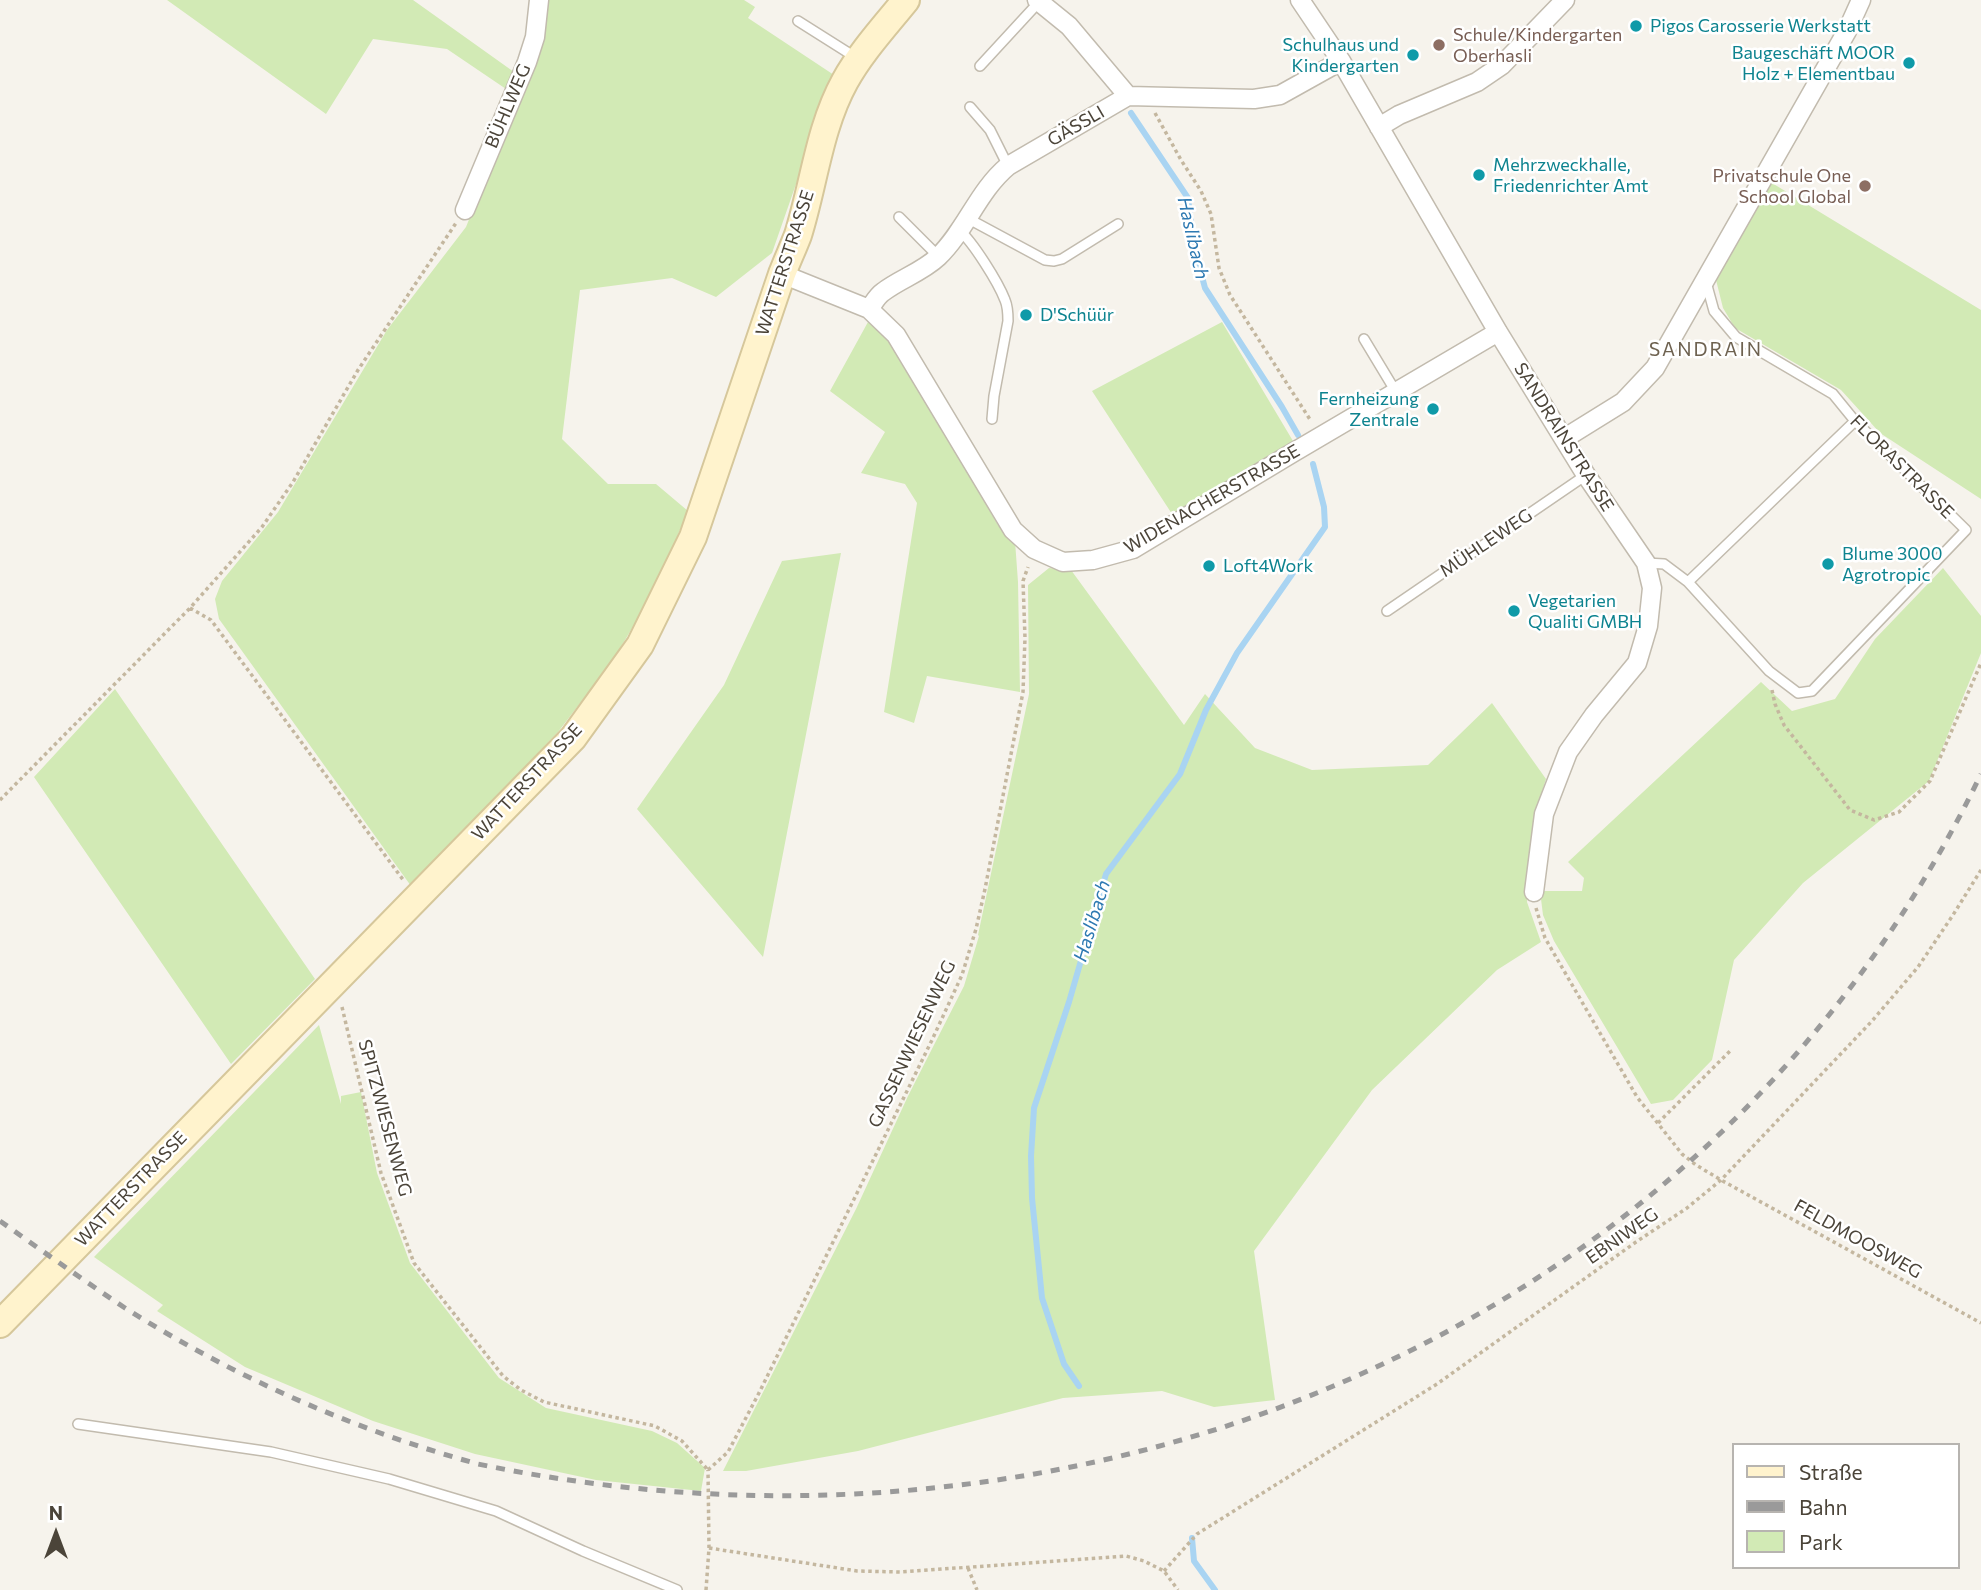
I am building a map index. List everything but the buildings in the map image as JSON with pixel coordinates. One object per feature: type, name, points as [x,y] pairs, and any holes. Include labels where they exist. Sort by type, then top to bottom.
[{"type":"street","name":"BÜHLWEG","points":[[465,209],[527,62],[535,37],[539,0]]},
{"type":"street","name":"WATTERSTRASSE","points":[[0,1324],[573,737],[639,645],[693,537],[797,235],[826,128],[845,80],[906,0]]},
{"type":"street","name":"SANDRAINSTRASSE","points":[[1300,0],[1341,61],[1498,332],[1586,475],[1646,563],[1652,588],[1648,626],[1637,663],[1594,715],[1568,752],[1544,814],[1534,892]]},
{"type":"street","points":[[1378,127],[1477,82],[1502,65],[1565,0]]},
{"type":"street","points":[[1564,438],[1623,402],[1655,368],[1847,31],[1861,0]]},
{"type":"street","points":[[1038,1],[1069,26],[1128,96]]},
{"type":"street","name":"GÄSSLI","points":[[869,309],[880,293],[937,258],[948,246],[982,193],[1007,166],[1128,96],[1254,99],[1280,95],[1341,61]]},
{"type":"street","name":"WIDENACHERSTRASSE","points":[[782,274],[869,309],[897,335],[1013,530],[1034,549],[1063,562],[1093,561],[1133,549],[1498,332]]},
{"type":"lane","points":[[980,66],[1038,1]]},
{"type":"lane","points":[[798,21],[860,60]]},
{"type":"lane","points":[[970,107],[990,130],[1007,166]]},
{"type":"lane","points":[[899,217],[937,258]]},
{"type":"lane","points":[[963,224],[1045,260],[1054,261],[1062,260],[1118,224]]},
{"type":"lane","points":[[963,224],[1008,309],[992,419]]},
{"type":"lane","name":"FLORASTRASSE","points":[[1646,563],[1664,564],[1688,582],[1769,671],[1798,693],[1812,691],[1966,530],[1855,421],[1833,394],[1736,337],[1714,311],[1705,280]]},
{"type":"lane","points":[[1364,339],[1396,392]]},
{"type":"lane","points":[[1688,582],[1855,421]]},
{"type":"lane","name":"MÜHLEWEG","points":[[1387,611],[1586,475]]},
{"type":"lane","points":[[78,1424],[271,1452],[389,1479],[496,1511],[677,1590]]},
{"type":"path","points":[[1147,95],[1160,124],[1212,214],[1219,268],[1230,295],[1307,416],[1326,433]]},
{"type":"path","points":[[0,800],[190,608],[262,527],[293,482],[358,370],[465,209]]},
{"type":"path","name":"GASSENWIESENWEG","points":[[708,1470],[728,1451],[760,1391],[933,1040],[962,975],[985,888],[1023,692],[1023,582],[1034,549]]},
{"type":"path","points":[[190,608],[211,620],[416,897]]},
{"type":"path","points":[[1769,671],[1774,704],[1784,724],[1850,810],[1874,820],[1899,812],[1930,781],[1981,663]]},
{"type":"path","name":"EBNIWEG","points":[[1164,1571],[1197,1534],[1437,1384],[1687,1208],[1721,1180],[1872,1021],[1918,967],[1981,870]]},
{"type":"path","name":"FELDMOOSWEG","points":[[1534,892],[1545,938],[1637,1097],[1682,1154],[1721,1180],[1981,1323]]},
{"type":"path","name":"SPITZWIESENWEG","points":[[335,981],[381,1173],[414,1263],[503,1376],[521,1390],[544,1402],[655,1426],[682,1441],[708,1470]]},
{"type":"path","points":[[1658,1124],[1730,1051]]},
{"type":"path","points":[[706,1590],[709,1548],[708,1470]]},
{"type":"path","points":[[709,1548],[857,1571],[901,1572],[1126,1556],[1164,1571],[1178,1590]]},
{"type":"path","points":[[968,1567],[977,1590]]},
{"type":"green space","points":[[167,0],[413,0],[514,72],[509,91],[447,49],[373,39],[326,114]]},
{"type":"green space","points":[[543,0],[744,0],[755,7],[748,18],[834,75],[772,253],[716,297],[672,278],[580,290],[562,439],[608,484],[656,484],[688,511],[652,595],[613,660],[558,732],[411,886],[219,619],[215,599],[222,581],[278,512],[387,330],[466,227],[537,49]]},
{"type":"green space","points":[[1772,183],[1981,310],[1981,499],[1880,433],[1841,390],[1735,328],[1723,308],[1715,276]]},
{"type":"green space","points":[[868,322],[892,342],[998,525],[1015,541],[1020,692],[927,676],[914,723],[884,712],[917,503],[905,484],[861,473],[885,432],[830,391]]},
{"type":"green space","points":[[1222,322],[1293,441],[1172,514],[1092,391]]},
{"type":"green space","points":[[841,553],[763,957],[637,809],[724,685],[782,561]]},
{"type":"green space","points":[[1049,568],[1071,570],[1184,725],[1205,694],[1255,748],[1312,770],[1428,765],[1492,703],[1546,779],[1535,814],[1527,902],[1541,942],[1497,970],[1372,1090],[1254,1251],[1275,1400],[1214,1407],[1162,1391],[1063,1398],[858,1451],[746,1471],[723,1471],[856,1209],[908,1096],[964,986],[979,936],[1029,694],[1028,585]]},
{"type":"green space","points":[[1943,568],[1981,616],[1981,653],[1929,781],[1803,883],[1734,960],[1712,1060],[1673,1100],[1651,1104],[1554,941],[1543,915],[1540,891],[1582,891],[1584,878],[1568,862],[1761,682],[1792,711],[1835,699],[1875,639]]},
{"type":"green space","points":[[115,689],[315,979],[231,1064],[34,777]]},
{"type":"green space","points":[[319,1025],[341,1104],[341,1096],[361,1092],[377,1173],[410,1263],[499,1378],[546,1408],[652,1431],[677,1443],[705,1468],[701,1491],[596,1480],[475,1454],[373,1421],[245,1367],[157,1311],[163,1305],[94,1257]]},
{"type":"waterway","name":"Haslibach","points":[[1131,113],[1188,198],[1194,246],[1205,288],[1298,435]]},
{"type":"waterway","name":"Haslibach","points":[[1079,1386],[1064,1364],[1042,1298],[1032,1198],[1034,1108],[1069,1002],[1106,874],[1180,774],[1206,710],[1237,653],[1325,527],[1324,507],[1313,464]]},
{"type":"waterway","name":"Haslibach","points":[[1192,1538],[1194,1561],[1215,1590]]},
{"type":"railway","points":[[0,1221],[125,1308],[252,1379],[386,1435],[478,1464],[705,1494],[930,1488],[1148,1449],[1354,1377],[1546,1273],[1717,1137],[1863,970],[1981,774]]},
{"type":"place","name":"Pigos Carosserie Werkstatt","points":[[1636,26]]},
{"type":"place","name":"Schule/Kindergarten Oberhasli","points":[[1439,45]]},
{"type":"place","name":"Schulhaus und Kindergarten","points":[[1413,55]]},
{"type":"place","name":"Baugeschäft MOOR Holz + Elementbau","points":[[1909,63]]},
{"type":"place","name":"Mehrzweckhalle, Friedenrichter Amt","points":[[1479,175]]},
{"type":"place","name":"Privatschule One School Global","points":[[1865,186]]},
{"type":"place","name":"D'Schüür","points":[[1026,315]]},
{"type":"place","name":"Fernheizung Zentrale","points":[[1433,409]]},
{"type":"place","name":"Blume 3000 Agrotropic","points":[[1828,564]]},
{"type":"place","name":"Loft4Work","points":[[1209,566]]},
{"type":"place","name":"Vegetarien Qualiti GMBH","points":[[1514,611]]},
{"type":"district","name":"SANDRAIN","points":[[1706,350]]}]
